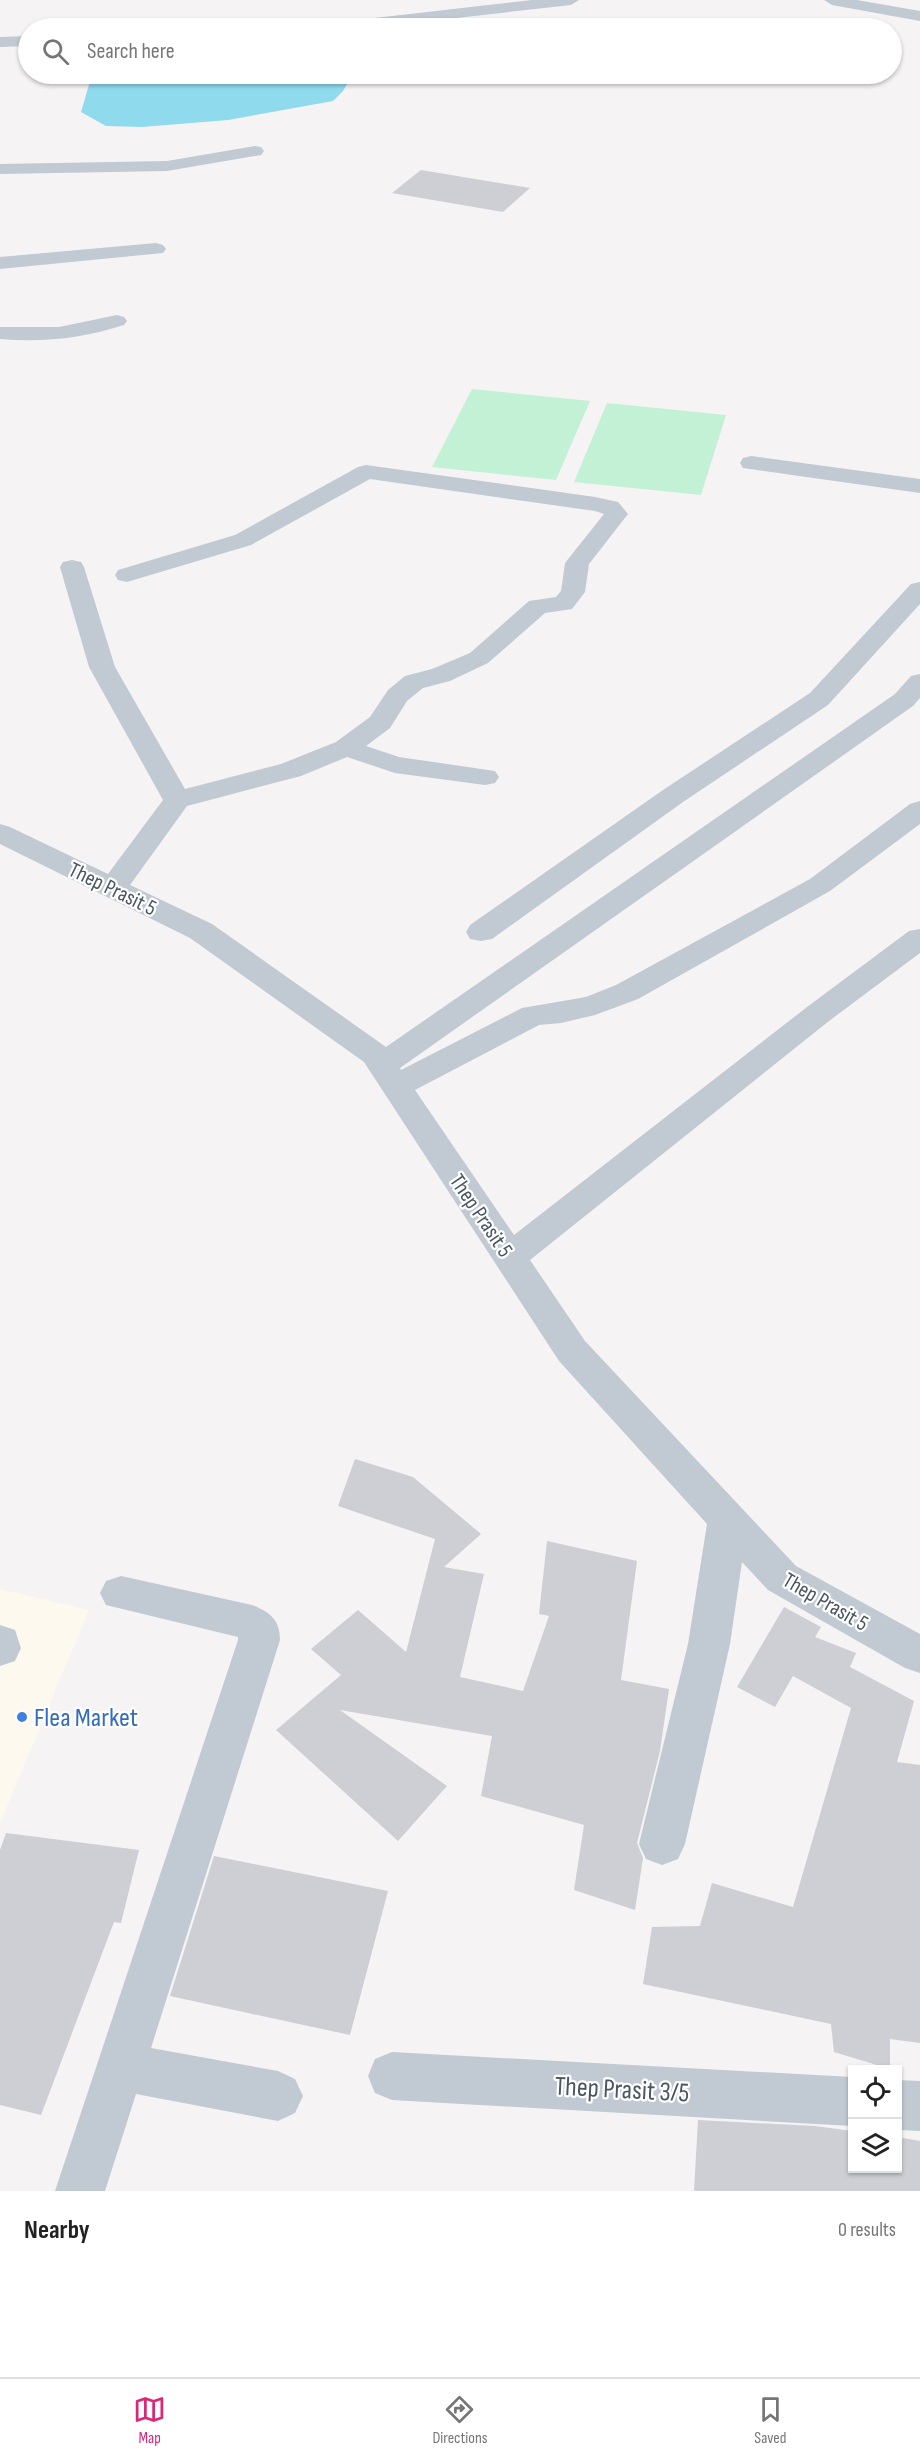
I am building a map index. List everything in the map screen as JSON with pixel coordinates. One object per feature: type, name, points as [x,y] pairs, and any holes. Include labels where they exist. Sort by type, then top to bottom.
[{"type":"street","points":[[417,18],[571,0]]},
{"type":"street","points":[[832,0],[920,16]]},
{"type":"street","points":[[0,42],[18,41]]},
{"type":"street","points":[[0,169],[167,166],[255,151]]},
{"type":"street","points":[[0,263],[156,249]]},
{"type":"street","points":[[0,333],[53,335],[85,331],[117,321]]},
{"type":"street","points":[[751,463],[920,486]]},
{"type":"street","points":[[113,888],[177,800],[291,770],[346,748],[380,722],[397,696],[414,682],[441,675],[479,658],[538,606],[563,604],[573,592],[577,563],[616,514],[610,507],[366,472],[243,540],[127,574]]},
{"type":"street","points":[[72,567],[102,667],[177,800]]},
{"type":"street","points":[[481,932],[673,796],[819,699],[920,588]]},
{"type":"street","points":[[389,1076],[904,700],[920,682]]},
{"type":"street","points":[[346,748],[395,765],[484,777]]},
{"type":"street","points":[[389,1076],[532,1015],[561,1013],[595,1005],[627,992],[820,885],[920,810]]},
{"type":"street","name":"Thep Prasit 5","points":[[0,833],[201,931],[375,1054],[572,1351],[782,1578],[920,1655]]},
{"type":"street","points":[[510,1257],[799,1029],[920,938]]},
{"type":"street","points":[[662,1844],[709,1644],[728,1520]]},
{"type":"street","points":[[80,2191],[259,1640],[259,1630],[252,1623],[121,1593]]},
{"type":"street","points":[[0,1643],[0,1648]]},
{"type":"street","points":[[120,2067],[279,2096]]},
{"type":"street","name":"Thep Prasit 3/5","points":[[392,2076],[848,2102]]},
{"type":"street","points":[[902,2105],[920,2106]]},
{"type":"shaded area","name":"Flea Market","points":[[0,1589],[89,1610],[0,1824]]},
{"type":"green space","points":[[472,389],[590,401],[556,480],[432,467]]},
{"type":"green space","points":[[607,403],[726,415],[701,495],[574,482]]},
{"type":"water","points":[[89,84],[347,84],[333,101],[228,120],[142,127],[106,126],[81,112]]},
{"type":"building","points":[[421,170],[530,188],[503,212],[392,193]]},
{"type":"building","points":[[355,1459],[413,1477],[481,1534],[444,1567],[484,1574],[460,1677],[523,1691],[549,1616],[539,1614],[547,1541],[637,1561],[621,1680],[669,1689],[660,1751],[637,1843],[643,1858],[635,1910],[574,1890],[584,1825],[481,1796],[492,1736],[340,1710],[447,1786],[398,1841],[276,1730],[341,1675],[311,1649],[358,1610],[406,1652],[435,1539],[338,1506]]},
{"type":"building","points":[[784,1607],[821,1627],[815,1637],[856,1653],[850,1667],[914,1701],[897,1762],[920,1765],[920,2043],[890,2039],[890,2065],[877,2065],[834,2052],[831,2024],[643,1984],[652,1927],[700,1926],[712,1883],[793,1907],[851,1708],[793,1676],[775,1707],[737,1687]]},
{"type":"building","points":[[6,1833],[139,1850],[121,1923],[114,1922],[41,2115],[0,2105],[0,1850]]},
{"type":"building","points":[[214,1856],[388,1891],[350,2035],[170,1996]]},
{"type":"building","points":[[698,2120],[815,2126],[848,2130],[848,2173],[902,2173],[902,2138],[920,2141],[920,2191],[694,2191]]},
{"type":"place","name":"Flea Market","points":[[22,1717]]}]
